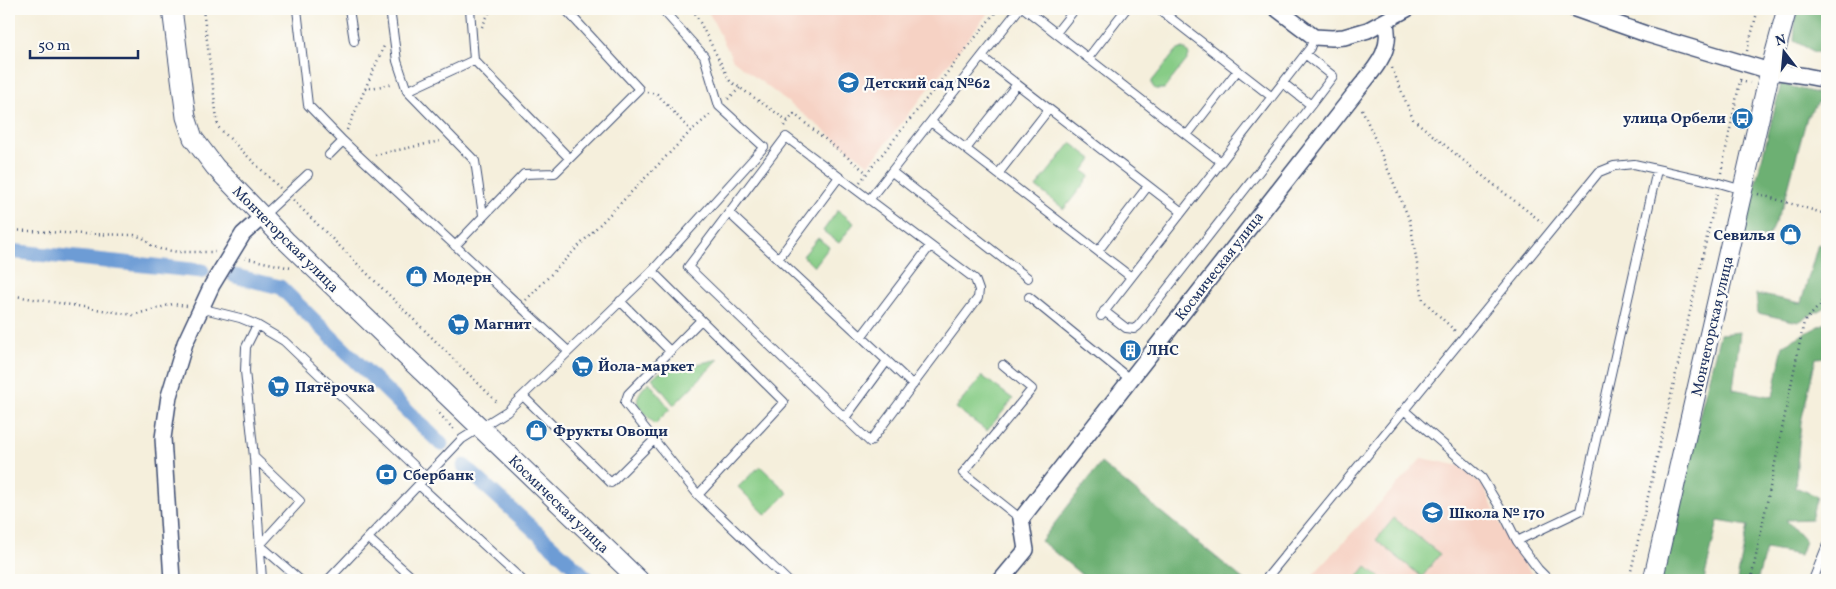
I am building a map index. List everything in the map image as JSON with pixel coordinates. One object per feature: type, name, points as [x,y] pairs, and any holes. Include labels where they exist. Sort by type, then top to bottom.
[{"type":"street","name":"Мончегорская улица","points":[[172,9],[186,117],[194,138],[214,167],[262,217],[479,428]]},
{"type":"street","points":[[1277,9],[1314,37],[1332,38],[1356,34],[1385,22],[1407,9]]},
{"type":"street","points":[[1576,9],[1646,34],[1770,71],[1827,80]]},
{"type":"street","name":"Мончегорская улица","points":[[1652,580],[1770,71],[1787,9]]},
{"type":"street","points":[[1385,22],[1389,37],[1385,52]]},
{"type":"street","name":"Космическая улица","points":[[1021,519],[1355,93],[1385,52]]},
{"type":"street","points":[[172,580],[163,438],[169,396],[185,343],[200,308],[229,254],[243,234],[262,217]]},
{"type":"street","name":"Космическая улица","points":[[479,428],[640,580]]},
{"type":"street","points":[[1001,580],[1026,550],[1021,519]]},
{"type":"lane","points":[[297,9],[308,105],[343,141],[568,351]]},
{"type":"lane","points":[[349,9],[354,41]]},
{"type":"lane","points":[[390,9],[397,60],[407,91],[475,161],[483,215]]},
{"type":"lane","points":[[470,9],[474,60],[569,158]]},
{"type":"lane","points":[[455,246],[524,174],[555,173],[639,90],[567,9]]},
{"type":"lane","points":[[328,580],[462,439],[507,411],[652,271],[764,147],[720,106],[704,56],[662,9]]},
{"type":"lane","points":[[869,200],[1019,9]]},
{"type":"lane","points":[[1025,9],[1221,162]]},
{"type":"lane","points":[[1056,33],[1075,9]]},
{"type":"lane","points":[[1088,58],[1126,9]]},
{"type":"lane","points":[[1159,9],[1272,97]]},
{"type":"lane","points":[[1305,54],[1333,76],[1311,105],[1138,326],[1134,329],[1126,328],[1102,314],[1283,83],[1305,54],[1310,48],[1314,37]]},
{"type":"lane","points":[[982,57],[1182,212]]},
{"type":"lane","points":[[407,91],[474,60]]},
{"type":"lane","points":[[1187,135],[1238,70]]},
{"type":"lane","points":[[1283,83],[1311,105]]},
{"type":"lane","points":[[966,149],[1017,84]]},
{"type":"lane","points":[[998,174],[1049,109]]},
{"type":"lane","points":[[931,122],[1131,277]]},
{"type":"lane","points":[[786,137],[869,200],[975,279],[979,293],[978,298],[870,442],[688,267],[786,137]]},
{"type":"lane","points":[[328,155],[343,141]]},
{"type":"lane","points":[[1266,580],[1551,228],[1599,172],[1614,166],[1634,164],[1743,190]]},
{"type":"lane","points":[[1516,541],[1580,511],[1657,170]]},
{"type":"lane","points":[[892,172],[1028,278]]},
{"type":"lane","points":[[262,217],[308,174]]},
{"type":"lane","points":[[778,259],[839,177]]},
{"type":"lane","points":[[1098,251],[1148,186]]},
{"type":"lane","points":[[728,213],[913,385]]},
{"type":"lane","points":[[861,337],[930,246]]},
{"type":"lane","points":[[652,271],[784,402],[698,495]]},
{"type":"lane","points":[[1029,296],[1131,380]]},
{"type":"lane","points":[[620,301],[670,351]]},
{"type":"lane","points":[[200,308],[240,318],[284,340],[426,477]]},
{"type":"lane","points":[[701,320],[628,394],[626,398],[628,408],[698,495],[787,580]]},
{"type":"lane","points":[[257,325],[246,348],[245,371],[254,457],[262,580]]},
{"type":"lane","points":[[845,418],[887,361]]},
{"type":"lane","points":[[1003,365],[1032,389],[963,473],[1021,519]]},
{"type":"lane","points":[[523,396],[611,484],[654,440]]},
{"type":"lane","points":[[1404,411],[1482,478],[1502,511],[1516,541],[1538,570],[1549,580]]},
{"type":"lane","points":[[254,457],[300,501],[260,545]]},
{"type":"lane","points":[[418,485],[522,580]]},
{"type":"lane","points":[[368,538],[415,580]]},
{"type":"lane","points":[[260,545],[300,580]]},
{"type":"lane","points":[[1812,580],[1827,545]]},
{"type":"path","points":[[203,9],[218,127],[507,411]]},
{"type":"path","points":[[693,9],[730,81],[788,121]]},
{"type":"path","points":[[782,128],[794,114],[867,173],[998,9]]},
{"type":"path","points":[[1629,580],[1719,183],[1744,63],[1758,9]]},
{"type":"path","points":[[343,141],[392,26]]},
{"type":"path","points":[[1385,52],[1414,119],[1475,170],[1551,228]]},
{"type":"path","points":[[365,89],[404,82]]},
{"type":"path","points":[[520,306],[691,131],[740,88]]},
{"type":"path","points":[[639,90],[657,94],[691,131]]},
{"type":"path","points":[[1355,93],[1410,222],[1423,300],[1462,339]]},
{"type":"path","points":[[361,158],[453,138]]},
{"type":"path","points":[[1743,190],[1827,213]]},
{"type":"path","points":[[9,230],[134,235],[143,238],[160,250],[178,252],[212,251],[292,268]]},
{"type":"path","points":[[1751,580],[1804,322],[1821,304],[1827,273]]},
{"type":"path","points":[[9,295],[133,315],[173,304],[200,308]]},
{"type":"path","points":[[432,405],[462,439]]},
{"type":"shaded area","name":"Детский сад №62","points":[[707,9],[991,9],[869,165],[733,60]]},
{"type":"shaded area","name":"Школа № 170","points":[[1422,458],[1461,466],[1484,487],[1507,539],[1536,580],[1308,580]]},
{"type":"green space","points":[[1796,9],[1827,9],[1827,55],[1813,51],[1794,41]]},
{"type":"green space","points":[[1183,48],[1189,55],[1187,60],[1164,89],[1155,89],[1152,81],[1176,51]]},
{"type":"green space","points":[[1781,84],[1824,95],[1807,117],[1784,203],[1768,237],[1742,236]]},
{"type":"green space","points":[[1071,143],[1092,159],[1083,171],[1090,176],[1064,209],[1036,187]]},
{"type":"green space","points":[[838,210],[854,223],[839,243],[823,231]]},
{"type":"green space","points":[[818,238],[829,247],[814,267],[803,256]]},
{"type":"green space","points":[[1818,244],[1827,246],[1827,306],[1798,322],[1758,313],[1756,294],[1801,303]]},
{"type":"green space","points":[[1827,322],[1827,357],[1816,358],[1801,422],[1795,487],[1817,496],[1811,519],[1786,520],[1805,541],[1800,555],[1766,549],[1758,578],[1737,580],[1748,526],[1718,521],[1704,580],[1658,580],[1720,334],[1740,332],[1733,389],[1773,397],[1783,345]]},
{"type":"green space","points":[[719,359],[674,405],[652,378],[658,373]]},
{"type":"green space","points":[[982,376],[1013,399],[987,431],[956,408]]},
{"type":"green space","points":[[649,382],[670,409],[655,424],[641,409],[637,400]]},
{"type":"green space","points":[[1101,463],[1244,580],[1088,580],[1041,541]]},
{"type":"green space","points":[[760,466],[788,493],[766,515],[738,487]]},
{"type":"green space","points":[[1394,518],[1440,554],[1422,577],[1376,540]]},
{"type":"green space","points":[[1366,566],[1383,580],[1355,580]]},
{"type":"waterway","points":[[9,251],[202,271]]},
{"type":"waterway","points":[[235,276],[280,287],[441,444]]},
{"type":"waterway","points":[[464,466],[589,580]]},
{"type":"place","name":"Детский сад №62","points":[[848,83]]},
{"type":"place","name":"улица Орбели","points":[[1742,118]]},
{"type":"place","name":"Севилья","points":[[1791,235]]},
{"type":"place","name":"Модерн","points":[[417,277]]},
{"type":"place","name":"Магнит","points":[[458,324]]},
{"type":"place","name":"ЛНС","points":[[1131,350]]},
{"type":"place","name":"Йола-маркет","points":[[582,366]]},
{"type":"place","name":"Пятёрочка","points":[[279,387]]},
{"type":"place","name":"Фрукты Овощи","points":[[537,431]]},
{"type":"place","name":"Сбербанк","points":[[387,475]]},
{"type":"place","name":"Школа № 170","points":[[1433,513]]}]
